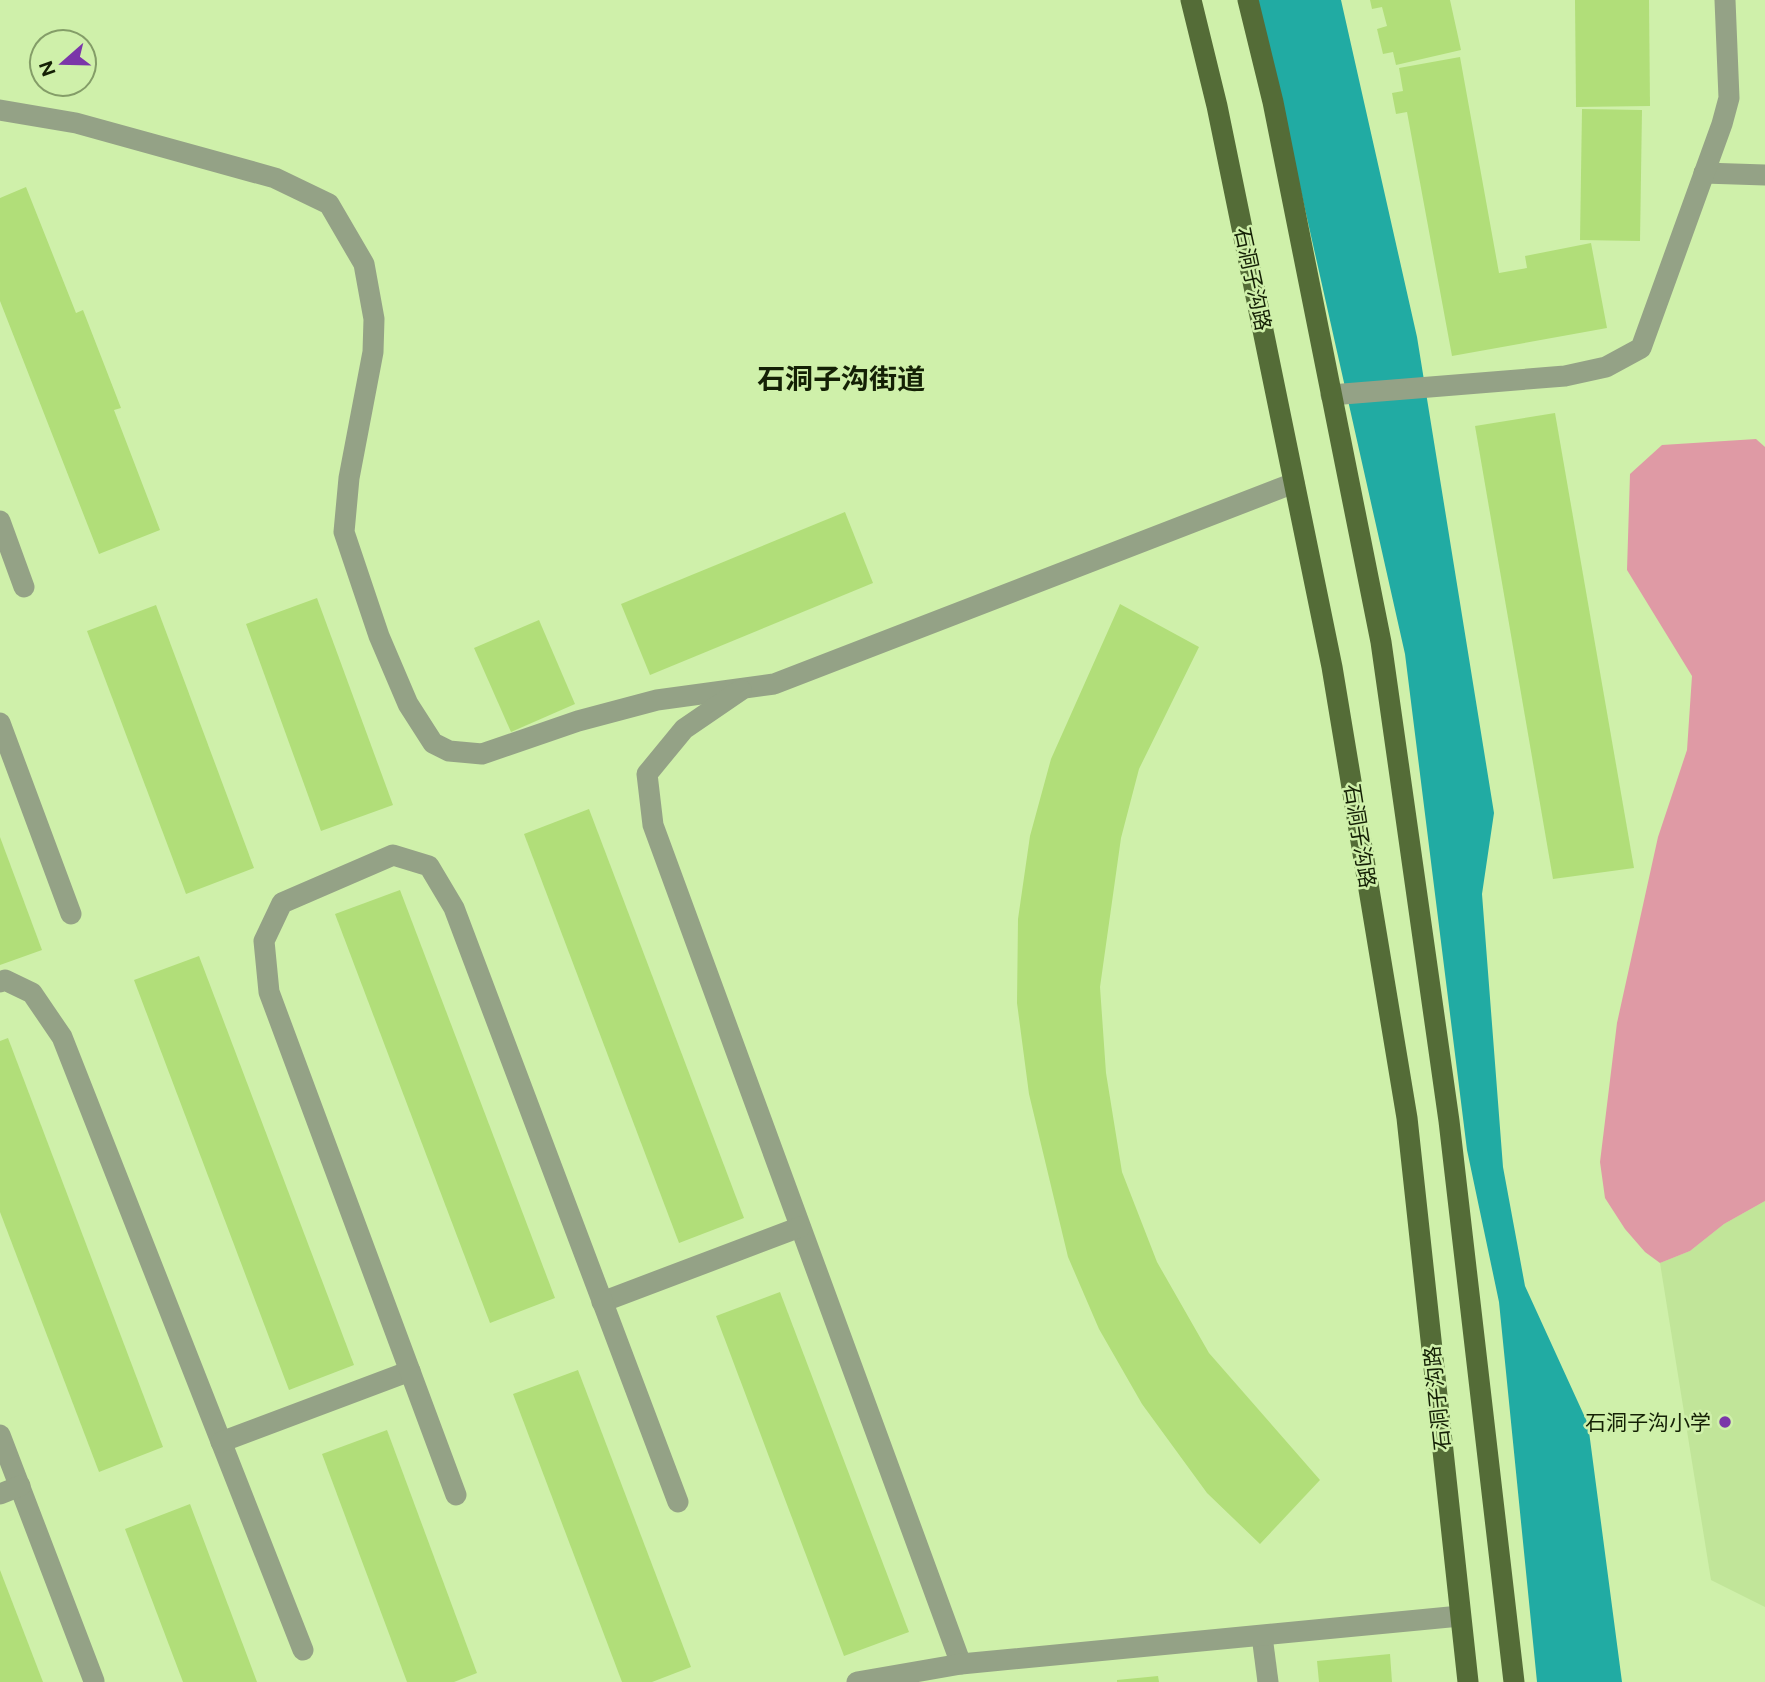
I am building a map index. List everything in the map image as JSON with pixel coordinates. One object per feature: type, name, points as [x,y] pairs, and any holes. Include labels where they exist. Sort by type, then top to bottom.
[{"type":"main road","name":"石洞子沟路","points":[[1191,0],[1217,106],[1332,667],[1407,1118],[1468,1682]]},
{"type":"main road","name":"石洞子沟路","points":[[1248,0],[1273,102],[1336,395],[1381,642],[1444,1080],[1514,1682]]},
{"type":"street","points":[[1336,395],[1565,376],[1606,367],[1641,348],[1728,98],[1725,0]]},
{"type":"street","points":[[0,110],[76,123],[275,178],[329,204],[364,264],[374,319],[373,352],[349,478],[344,532],[379,636],[408,704],[433,743],[449,751],[482,754],[578,721],[657,700],[774,684],[1294,483]]},
{"type":"street","points":[[1704,173],[1765,175]]},
{"type":"street","points":[[0,521],[24,587]]},
{"type":"street","points":[[745,688],[684,729],[647,774],[653,825],[961,1664]]},
{"type":"street","points":[[0,723],[71,914]]},
{"type":"street","points":[[456,1495],[269,992],[264,941],[282,903],[393,855],[429,866],[454,908],[678,1502]]},
{"type":"street","points":[[0,982],[5,980],[32,993],[62,1037],[303,1650]]},
{"type":"street","points":[[602,1301],[800,1227]]},
{"type":"street","points":[[221,1442],[410,1371]]},
{"type":"street","points":[[0,1435],[10,1490],[94,1681]]},
{"type":"street","points":[[857,1682],[961,1664],[1460,1616]]},
{"type":"street","points":[[1262,1636],[1268,1682]]},
{"type":"shaded area","points":[[1756,439],[1765,447],[1765,1201],[1724,1224],[1690,1251],[1660,1263],[1645,1252],[1625,1229],[1605,1198],[1600,1162],[1617,1023],[1658,837],[1687,750],[1692,676],[1627,570],[1630,474],[1662,445]]},
{"type":"shaded area","name":"石洞子沟小学","points":[[1765,1201],[1765,1607],[1711,1580],[1660,1263],[1690,1251],[1724,1224]]},
{"type":"water","points":[[1258,0],[1341,0],[1417,337],[1494,813],[1482,894],[1503,1167],[1525,1286],[1588,1424],[1622,1682],[1537,1682],[1499,1302],[1467,1150],[1405,654]]},
{"type":"building","points":[[1370,0],[1450,0],[1461,50],[1396,65],[1393,52],[1383,54],[1377,29],[1387,26],[1382,7],[1372,9]]},
{"type":"building","points":[[1575,0],[1649,0],[1650,106],[1576,107]]},
{"type":"building","points":[[1460,57],[1499,273],[1527,268],[1525,256],[1591,243],[1607,328],[1452,356],[1407,112],[1396,114],[1392,93],[1403,91],[1399,68]]},
{"type":"building","points":[[1582,109],[1642,110],[1640,241],[1580,240]]},
{"type":"building","points":[[26,187],[76,313],[83,310],[121,408],[114,410],[160,530],[99,554],[0,301],[0,198]]},
{"type":"building","points":[[1555,413],[1634,868],[1553,879],[1475,426]]},
{"type":"building","points":[[845,512],[873,583],[650,675],[621,604]]},
{"type":"building","points":[[317,598],[393,805],[321,831],[246,624]]},
{"type":"building","points":[[1120,604],[1199,647],[1139,769],[1121,838],[1100,987],[1106,1073],[1122,1172],[1157,1262],[1209,1353],[1320,1480],[1260,1544],[1207,1493],[1142,1404],[1099,1329],[1068,1257],[1029,1094],[1017,1003],[1018,919],[1030,836],[1051,759]]},
{"type":"building","points":[[156,605],[254,868],[186,894],[87,631]]},
{"type":"building","points":[[539,620],[575,704],[511,732],[474,648]]},
{"type":"building","points":[[589,809],[744,1218],[679,1243],[524,834]]},
{"type":"building","points":[[0,837],[42,950],[0,965]]},
{"type":"building","points":[[400,890],[555,1298],[490,1323],[335,914]]},
{"type":"building","points":[[199,956],[354,1365],[289,1390],[134,980]]},
{"type":"building","points":[[8,1038],[163,1447],[99,1472],[0,1212],[0,1041]]},
{"type":"building","points":[[780,1292],[909,1632],[844,1656],[716,1316]]},
{"type":"building","points":[[578,1370],[691,1667],[652,1682],[622,1682],[513,1394]]},
{"type":"building","points":[[387,1430],[477,1673],[454,1682],[407,1682],[322,1454]]},
{"type":"building","points":[[190,1504],[257,1682],[183,1682],[125,1529]]},
{"type":"building","points":[[0,1570],[43,1682],[0,1682]]},
{"type":"building","points":[[1390,1654],[1392,1682],[1319,1682],[1317,1661]]},
{"type":"building","points":[[1158,1676],[1159,1682],[1117,1682],[1117,1680]]},
{"type":"place","name":"石洞子沟小学","points":[[1725,1422]]},
{"type":"district","name":"石洞子沟街道","points":[[841,379]]}]
